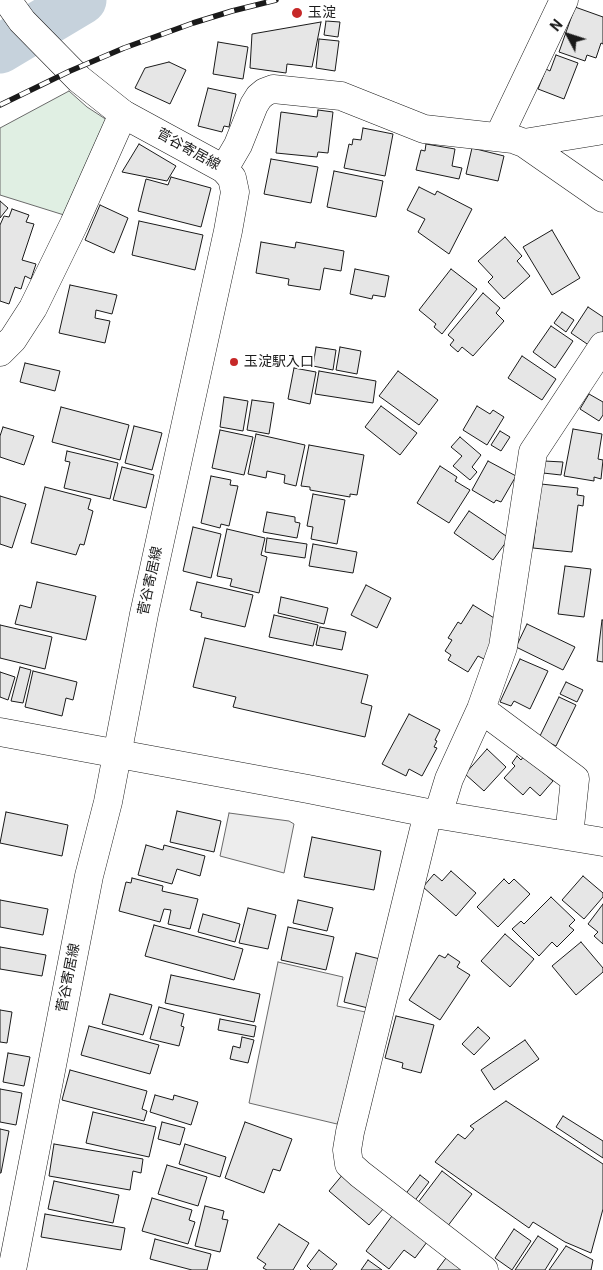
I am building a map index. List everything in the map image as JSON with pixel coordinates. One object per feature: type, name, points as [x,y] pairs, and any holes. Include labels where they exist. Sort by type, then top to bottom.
[{"type":"street","points":[[512,140],[564,0]]},
{"type":"street","name":"菅谷寄居線","points":[[12,1270],[89,876],[108,802],[144,614],[235,192],[232,178],[224,169],[123,114],[79,79],[53,54],[15,10]]},
{"type":"street","points":[[224,169],[238,144],[254,105],[259,97],[273,89],[341,96],[424,129],[512,140],[603,130]]},
{"type":"street","points":[[0,352],[13,339],[33,308],[74,224],[123,114]]},
{"type":"street","points":[[512,140],[603,198]]},
{"type":"street","points":[[484,1270],[360,1174],[349,1164],[347,1150],[352,1123],[433,814],[480,709],[503,647],[534,452],[603,346]]},
{"type":"street","points":[[480,709],[575,779],[569,836]]},
{"type":"street","points":[[0,732],[433,814],[603,842]]},
{"type":"green space","points":[[69,91],[87,107],[107,120],[64,215],[0,195],[0,128]]},
{"type":"shaded area","points":[[229,813],[289,821],[294,824],[284,873],[220,856]]},
{"type":"shaded area","points":[[278,962],[343,977],[337,1006],[370,1013],[346,1104],[337,1124],[249,1103]]},
{"type":"building","points":[[575,7],[603,17],[603,44],[601,43],[596,58],[587,55],[585,61],[559,52]]},
{"type":"building","points":[[326,21],[340,22],[338,37],[324,35]]},
{"type":"building","points":[[321,22],[312,67],[287,64],[286,73],[250,68],[252,34]]},
{"type":"building","points":[[319,39],[339,41],[335,71],[316,68]]},
{"type":"building","points":[[218,42],[248,47],[243,79],[213,74]]},
{"type":"building","points":[[556,55],[578,63],[564,99],[538,89],[546,69],[550,71]]},
{"type":"building","points":[[169,62],[186,70],[170,104],[135,88],[145,68]]},
{"type":"building","points":[[208,88],[236,94],[229,127],[224,126],[222,132],[198,126]]},
{"type":"building","points":[[318,110],[333,112],[328,153],[318,152],[317,157],[276,153],[281,112],[317,117]]},
{"type":"building","points":[[363,128],[393,134],[385,176],[344,168],[349,144],[352,145],[353,139],[361,140]]},
{"type":"building","points":[[139,144],[176,166],[167,181],[122,172]]},
{"type":"building","points":[[426,144],[455,149],[452,166],[462,168],[459,179],[416,170],[421,150],[425,151]]},
{"type":"building","points":[[472,148],[504,156],[498,181],[466,174]]},
{"type":"building","points":[[271,159],[318,167],[311,203],[264,194]]},
{"type":"building","points":[[334,171],[383,181],[376,217],[327,207]]},
{"type":"building","points":[[171,177],[211,188],[201,227],[138,211],[146,179],[168,185]]},
{"type":"building","points":[[419,187],[435,195],[437,191],[472,209],[449,254],[418,232],[425,219],[407,210]]},
{"type":"building","points":[[0,201],[8,208],[0,218]]},
{"type":"building","points":[[100,205],[128,218],[114,253],[85,240]]},
{"type":"building","points":[[12,209],[29,215],[26,222],[34,224],[22,260],[36,264],[31,279],[25,276],[21,289],[15,287],[9,304],[0,301],[0,225],[4,216],[9,217]]},
{"type":"building","points":[[139,221],[203,235],[195,270],[132,255]]},
{"type":"building","points":[[552,230],[580,278],[552,295],[523,247]]},
{"type":"building","points":[[505,237],[522,256],[517,261],[530,276],[504,299],[488,282],[493,277],[478,261]]},
{"type":"building","points":[[261,242],[295,248],[296,242],[344,251],[341,271],[324,268],[320,290],[288,285],[289,279],[256,273]]},
{"type":"building","points":[[355,269],[389,276],[385,297],[373,295],[372,299],[350,294]]},
{"type":"building","points":[[451,269],[477,289],[442,334],[434,327],[436,324],[419,310]]},
{"type":"building","points":[[70,285],[117,295],[112,314],[96,310],[95,318],[110,321],[105,343],[59,333]]},
{"type":"building","points":[[483,293],[500,308],[496,313],[504,321],[473,356],[462,347],[458,352],[450,345],[454,340],[448,335]]},
{"type":"building","points":[[588,307],[603,317],[603,334],[593,348],[571,333]]},
{"type":"building","points":[[562,312],[574,320],[566,332],[554,323]]},
{"type":"building","points":[[551,326],[573,341],[555,368],[533,352]]},
{"type":"building","points":[[316,347],[336,350],[333,370],[313,366]]},
{"type":"building","points":[[340,347],[361,351],[357,374],[336,370]]},
{"type":"building","points":[[522,356],[556,379],[542,400],[508,378]]},
{"type":"building","points":[[25,363],[60,371],[55,391],[20,382]]},
{"type":"building","points":[[294,368],[316,372],[310,404],[288,399]]},
{"type":"building","points":[[319,371],[376,381],[373,403],[315,394]]},
{"type":"building","points":[[398,371],[438,400],[419,425],[379,396]]},
{"type":"building","points":[[589,394],[603,402],[603,415],[599,421],[580,409]]},
{"type":"building","points":[[224,397],[248,401],[243,431],[220,427]]},
{"type":"building","points":[[252,400],[274,403],[269,434],[247,430]]},
{"type":"building","points":[[381,406],[417,433],[400,455],[365,427]]},
{"type":"building","points":[[477,406],[490,414],[493,410],[504,417],[487,445],[463,430]]},
{"type":"building","points":[[61,407],[129,425],[120,460],[52,442]]},
{"type":"building","points":[[134,426],[162,433],[152,470],[125,463]]},
{"type":"building","points":[[3,427],[34,436],[24,465],[0,457],[0,436]]},
{"type":"building","points":[[573,429],[602,434],[598,459],[603,460],[601,479],[594,477],[594,481],[564,476]]},
{"type":"building","points":[[220,430],[253,437],[244,475],[212,468]]},
{"type":"building","points":[[500,431],[510,437],[501,451],[491,445]]},
{"type":"building","points":[[256,434],[305,445],[296,486],[284,483],[285,475],[267,471],[266,478],[248,474]]},
{"type":"building","points":[[460,437],[481,455],[472,467],[477,472],[470,480],[453,466],[462,456],[451,447]]},
{"type":"building","points":[[309,445],[364,455],[357,495],[350,494],[350,497],[310,490],[310,487],[301,486]]},
{"type":"building","points":[[67,451],[118,463],[110,499],[64,488],[70,462],[65,461]]},
{"type":"building","points":[[488,461],[516,476],[501,502],[496,500],[494,503],[472,490]]},
{"type":"building","points":[[544,461],[563,462],[561,475],[543,473]]},
{"type":"building","points":[[440,466],[457,477],[455,481],[470,490],[449,523],[417,503]]},
{"type":"building","points":[[122,467],[154,475],[146,508],[113,500]]},
{"type":"building","points":[[211,476],[231,480],[230,485],[238,486],[229,526],[221,524],[220,528],[201,523]]},
{"type":"building","points":[[541,484],[578,488],[577,495],[584,496],[583,506],[578,505],[572,552],[533,548]]},
{"type":"building","points":[[45,487],[91,499],[88,509],[93,511],[84,545],[80,544],[76,555],[31,543]]},
{"type":"building","points":[[313,494],[345,500],[337,544],[311,539],[313,527],[307,526]]},
{"type":"building","points":[[0,496],[26,504],[12,548],[0,544]]},
{"type":"building","points":[[469,511],[509,538],[493,560],[454,533]]},
{"type":"building","points":[[267,512],[295,517],[295,522],[300,523],[297,538],[263,532]]},
{"type":"building","points":[[193,527],[221,534],[211,578],[183,571]]},
{"type":"building","points":[[227,529],[265,538],[261,555],[267,557],[259,593],[230,586],[232,579],[217,576]]},
{"type":"building","points":[[267,538],[307,544],[305,558],[265,552]]},
{"type":"building","points":[[313,544],[357,552],[353,573],[309,566]]},
{"type":"building","points":[[565,566],[591,569],[584,617],[558,614]]},
{"type":"building","points":[[37,582],[96,596],[86,640],[15,624],[20,605],[31,608]]},
{"type":"building","points":[[197,582],[253,595],[245,627],[201,617],[202,613],[190,610]]},
{"type":"building","points":[[366,585],[391,598],[377,628],[351,615]]},
{"type":"building","points":[[281,597],[328,608],[324,624],[278,613]]},
{"type":"building","points":[[473,605],[499,621],[499,635],[484,659],[478,656],[468,672],[448,660],[451,655],[445,651],[452,640],[448,638],[458,622],[461,624]]},
{"type":"building","points":[[274,615],[318,625],[313,646],[269,637]]},
{"type":"building","points":[[603,620],[603,662],[597,661]]},
{"type":"building","points":[[527,624],[575,647],[563,670],[516,647]]},
{"type":"building","points":[[0,625],[52,637],[45,669],[0,658]]},
{"type":"building","points":[[320,627],[346,632],[342,650],[316,645]]},
{"type":"building","points":[[205,638],[368,675],[361,703],[372,706],[365,737],[233,707],[236,697],[193,687]]},
{"type":"building","points":[[520,659],[548,671],[530,709],[514,701],[511,706],[500,702]]},
{"type":"building","points":[[20,667],[31,670],[23,703],[11,701]]},
{"type":"building","points":[[33,671],[77,682],[73,700],[66,698],[62,716],[25,707]]},
{"type":"building","points":[[0,672],[15,677],[8,700],[0,697]]},
{"type":"building","points":[[566,682],[583,690],[577,702],[560,694]]},
{"type":"building","points":[[559,697],[576,705],[556,746],[539,738]]},
{"type":"building","points":[[409,714],[440,730],[435,740],[437,741],[434,747],[437,748],[422,776],[409,769],[406,776],[382,764]]},
{"type":"building","points":[[487,749],[506,767],[484,791],[465,774]]},
{"type":"building","points":[[517,756],[521,760],[524,756],[553,781],[540,796],[530,787],[523,795],[504,778],[515,766],[512,763]]},
{"type":"building","points":[[177,811],[221,821],[214,852],[170,842]]},
{"type":"building","points":[[6,812],[68,825],[62,856],[0,843]]},
{"type":"building","points":[[312,837],[381,851],[374,890],[304,877]]},
{"type":"building","points":[[146,845],[163,850],[164,845],[205,856],[200,876],[177,869],[172,884],[138,875]]},
{"type":"building","points":[[451,871],[476,893],[456,916],[423,887],[434,874],[442,881]]},
{"type":"building","points":[[583,876],[603,893],[603,897],[584,919],[562,900]]},
{"type":"building","points":[[132,878],[163,886],[162,891],[198,899],[190,929],[168,924],[171,910],[164,909],[160,922],[119,911],[126,882],[131,883]]},
{"type":"building","points":[[504,879],[509,884],[514,879],[530,894],[498,927],[477,907]]},
{"type":"building","points":[[551,897],[575,920],[569,926],[574,930],[557,947],[552,942],[539,956],[512,929],[521,921],[524,924]]},
{"type":"building","points":[[0,900],[48,909],[43,935],[0,927]]},
{"type":"building","points":[[298,900],[333,908],[327,931],[293,923]]},
{"type":"building","points":[[603,904],[603,944],[594,936],[598,932],[588,924]]},
{"type":"building","points":[[248,908],[276,915],[268,949],[239,943]]},
{"type":"building","points":[[203,914],[240,924],[235,942],[198,932]]},
{"type":"building","points":[[154,925],[243,949],[234,980],[145,956]]},
{"type":"building","points":[[288,927],[334,937],[326,970],[281,960]]},
{"type":"building","points":[[505,934],[534,959],[510,987],[481,961]]},
{"type":"building","points":[[581,942],[603,968],[603,972],[576,995],[552,966]]},
{"type":"building","points":[[0,947],[46,955],[42,976],[0,969]]},
{"type":"building","points":[[356,953],[380,959],[368,1008],[344,1002]]},
{"type":"building","points":[[448,954],[460,962],[457,967],[470,975],[440,1020],[409,1000],[439,955],[445,958]]},
{"type":"building","points":[[171,975],[260,994],[254,1022],[165,1003]]},
{"type":"building","points":[[110,994],[152,1005],[143,1035],[102,1024]]},
{"type":"building","points":[[159,1007],[184,1014],[181,1026],[184,1027],[179,1046],[150,1039]]},
{"type":"building","points":[[0,1010],[12,1012],[7,1043],[0,1042]]},
{"type":"building","points":[[396,1016],[434,1025],[421,1073],[402,1068],[403,1063],[385,1058]]},
{"type":"building","points":[[220,1019],[256,1026],[254,1037],[218,1030]]},
{"type":"building","points":[[89,1026],[159,1045],[150,1074],[81,1055]]},
{"type":"building","points":[[478,1027],[490,1038],[474,1055],[462,1044]]},
{"type":"building","points":[[242,1037],[254,1040],[248,1063],[230,1059],[233,1046],[240,1048]]},
{"type":"building","points":[[525,1040],[539,1059],[494,1090],[481,1070]]},
{"type":"building","points":[[8,1053],[30,1057],[24,1086],[3,1082]]},
{"type":"building","points":[[70,1070],[147,1091],[142,1109],[147,1111],[144,1121],[62,1100]]},
{"type":"building","points":[[0,1089],[22,1093],[16,1125],[0,1122]]},
{"type":"building","points":[[155,1095],[173,1100],[174,1095],[198,1102],[191,1125],[150,1112]]},
{"type":"building","points":[[506,1101],[603,1164],[603,1209],[591,1253],[565,1242],[533,1222],[529,1228],[435,1162],[458,1134],[465,1139],[474,1129],[470,1126]]},
{"type":"building","points":[[93,1112],[156,1127],[149,1157],[86,1143]]},
{"type":"building","points":[[563,1116],[603,1141],[603,1158],[556,1127]]},
{"type":"building","points":[[162,1122],[185,1128],[180,1145],[158,1139]]},
{"type":"building","points":[[245,1122],[292,1139],[280,1171],[273,1169],[264,1193],[225,1178]]},
{"type":"building","points":[[0,1129],[9,1131],[1,1173],[0,1173]]},
{"type":"building","points":[[54,1144],[143,1159],[141,1173],[133,1171],[130,1190],[49,1176]]},
{"type":"building","points":[[185,1144],[226,1157],[220,1177],[179,1164]]},
{"type":"building","points":[[167,1165],[207,1177],[198,1206],[158,1194]]},
{"type":"building","points":[[442,1171],[472,1194],[447,1227],[417,1204]]},
{"type":"building","points":[[344,1173],[384,1208],[369,1225],[329,1191]]},
{"type":"building","points":[[420,1175],[429,1182],[413,1203],[404,1196]]},
{"type":"building","points":[[54,1181],[119,1195],[113,1223],[48,1209]]},
{"type":"building","points":[[152,1198],[192,1210],[189,1220],[195,1222],[188,1244],[142,1231]]},
{"type":"building","points":[[205,1206],[224,1211],[222,1219],[228,1220],[220,1252],[195,1246]]},
{"type":"building","points":[[45,1214],[125,1228],[121,1250],[41,1237]]},
{"type":"building","points":[[392,1216],[427,1242],[415,1258],[404,1250],[389,1269],[366,1251]]},
{"type":"building","points":[[279,1224],[309,1243],[293,1270],[267,1270],[263,1268],[266,1264],[257,1258]]},
{"type":"building","points":[[514,1229],[531,1241],[512,1270],[495,1258]]},
{"type":"building","points":[[538,1236],[558,1249],[545,1270],[515,1270]]},
{"type":"building","points":[[155,1239],[211,1254],[207,1270],[192,1270],[150,1259]]},
{"type":"building","points":[[566,1246],[593,1260],[591,1270],[549,1270]]},
{"type":"building","points":[[319,1250],[337,1264],[332,1270],[311,1270],[307,1266]]},
{"type":"building","points":[[449,1254],[472,1270],[437,1270]]},
{"type":"building","points":[[368,1260],[382,1270],[361,1270]]},
{"type":"waterway","points":[[0,49],[82,0]]},
{"type":"railway","points":[[0,105],[70,71],[124,48],[193,23],[276,0]]},
{"type":"place","name":"玉淀","points":[[297,13]]},
{"type":"place","name":"玉淀駅入口","points":[[234,362]]}]
